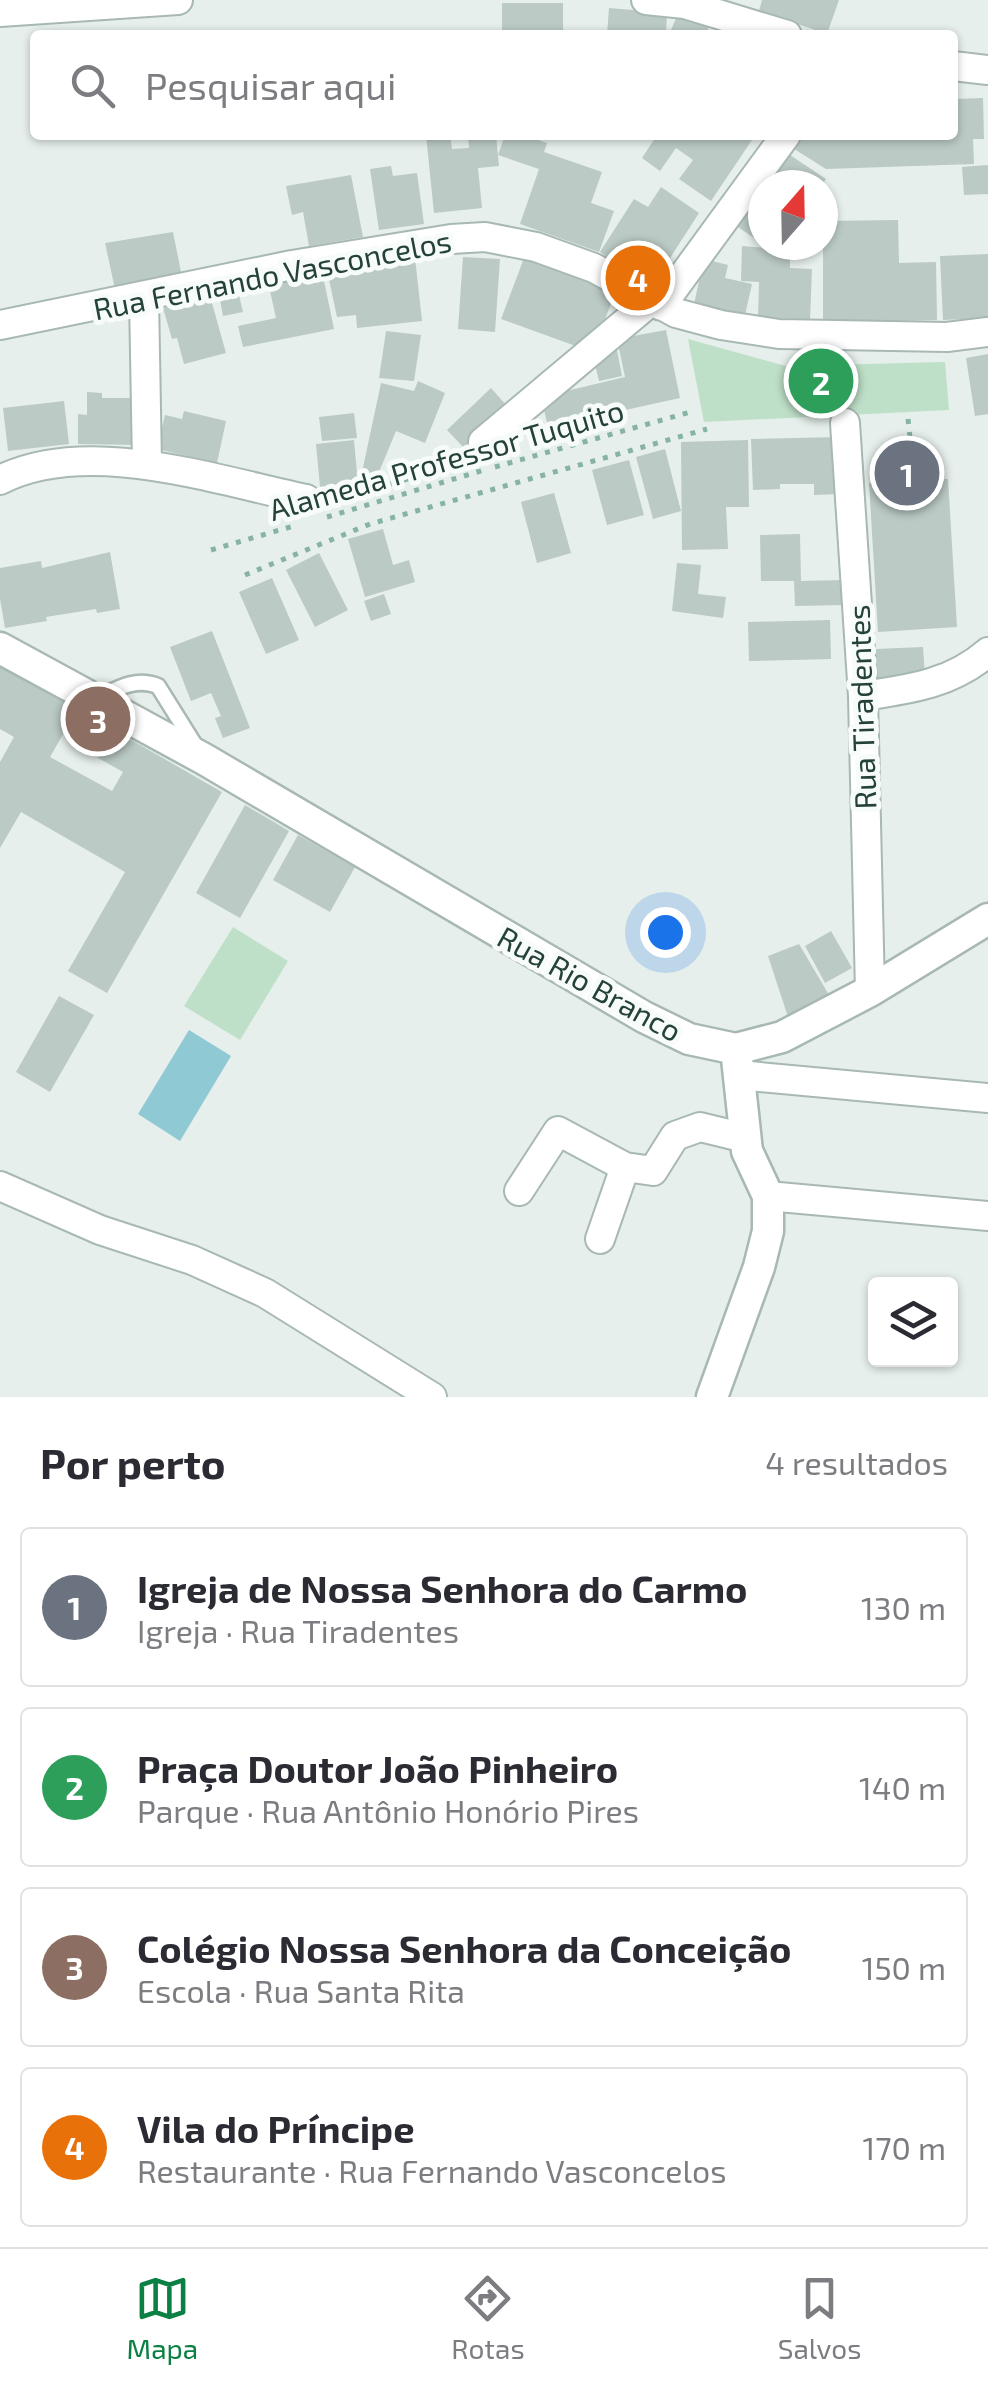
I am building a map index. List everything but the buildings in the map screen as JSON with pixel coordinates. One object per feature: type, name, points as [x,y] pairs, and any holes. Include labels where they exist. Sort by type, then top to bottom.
[{"type":"street","points":[[0,12],[178,0]]},
{"type":"street","points":[[646,0],[685,4],[771,30]]},
{"type":"street","points":[[958,67],[988,70]]},
{"type":"street","points":[[483,442],[601,340],[656,304],[782,140]]},
{"type":"street","name":"Rua Fernando Vasconcelos","points":[[0,325],[292,265],[485,237],[515,240],[594,268],[656,304],[721,325],[779,334],[946,337],[988,332]]},
{"type":"street","points":[[144,298],[147,465]]},
{"type":"street","name":"Rua Tiradentes","points":[[845,424],[863,696],[870,991]]},
{"type":"street","points":[[0,480],[23,468],[61,463],[147,465],[306,499]]},
{"type":"street","name":"Rua Rio Branco","points":[[0,648],[204,759],[644,1017],[737,1062],[870,991],[988,919]]},
{"type":"street","points":[[863,696],[930,686],[958,674],[988,652]]},
{"type":"street","points":[[712,1397],[760,1267],[768,1231],[768,1196],[747,1151],[737,1062],[988,1098]]},
{"type":"street","points":[[519,1191],[558,1131],[626,1167],[653,1171],[675,1136],[700,1127],[745,1138]]},
{"type":"street","points":[[600,1239],[626,1167]]},
{"type":"street","points":[[0,1186],[100,1230],[192,1260],[265,1294],[432,1397]]},
{"type":"street","points":[[768,1196],[988,1216]]},
{"type":"lane","points":[[96,699],[134,682],[158,686],[204,759]]},
{"type":"path","name":"Alameda Professor Tuquito","points":[[211,550],[694,411]]},
{"type":"path","points":[[908,419],[911,447]]},
{"type":"path","name":"Alameda Professor Tuquito","points":[[246,575],[370,524],[707,428]]},
{"type":"path","name":"Alameda Professor Tuquito","points":[[306,499],[332,502],[462,464],[483,442]]},
{"type":"green space","points":[[688,339],[786,366],[945,362],[949,410],[704,422]]},
{"type":"green space","points":[[233,927],[288,961],[240,1040],[184,1006]]},
{"type":"water","points":[[189,1030],[231,1056],[180,1141],[138,1114]]},
{"type":"place","name":"Vila do Príncipe","points":[[638,278]]},
{"type":"place","name":"Praça Doutor João Pinheiro","points":[[821,381]]},
{"type":"place","name":"Igreja de Nossa Senhora do Carmo","points":[[907,473]]},
{"type":"place","name":"Colégio Nossa Senhora da Conceição","points":[[98,719]]}]
